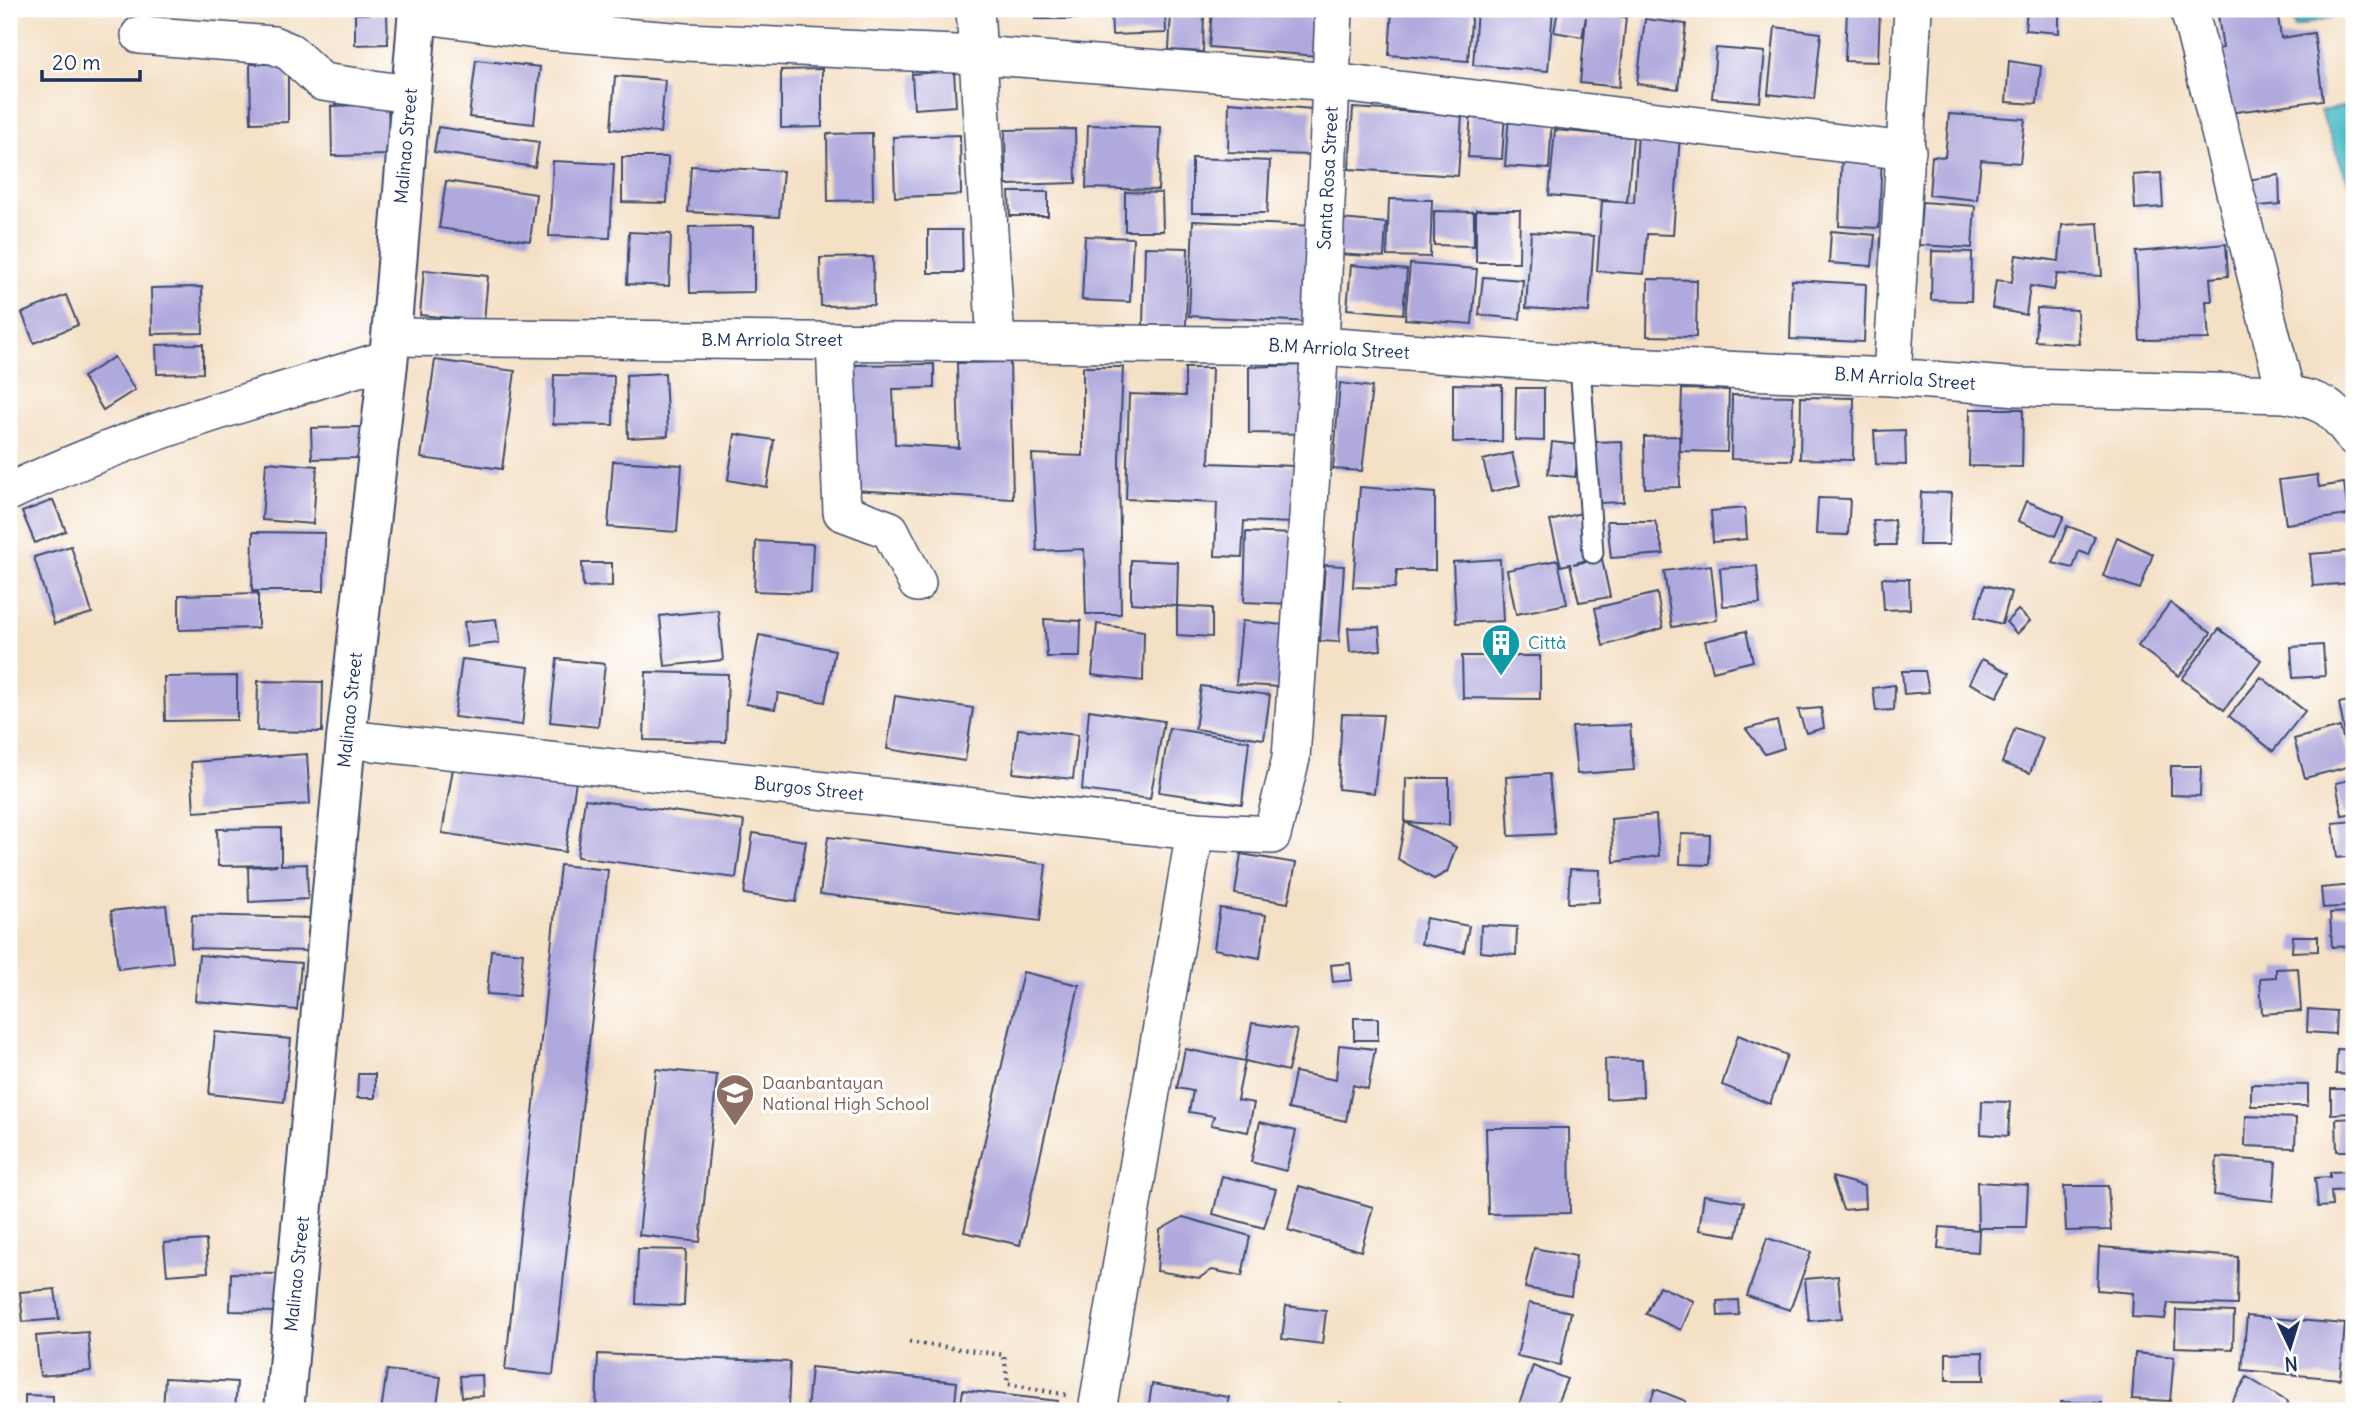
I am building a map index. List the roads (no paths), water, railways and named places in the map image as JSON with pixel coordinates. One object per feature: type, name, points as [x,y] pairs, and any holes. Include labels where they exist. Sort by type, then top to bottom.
[{"type":"main road","name":"Malinao Street","points":[[284,1411],[346,739],[389,348],[418,11]]},
{"type":"street","points":[[975,9],[996,342]]},
{"type":"street","name":"Santa Rosa Street","points":[[1272,835],[1291,758],[1320,346],[1334,9]]},
{"type":"street","points":[[1892,377],[1913,9]]},
{"type":"street","points":[[2189,9],[2286,394]]},
{"type":"street","points":[[418,11],[544,31],[673,41],[978,55],[1332,82],[1907,151]]},
{"type":"street","points":[[141,35],[273,45],[290,52],[322,82],[409,94]]},
{"type":"street","points":[[835,341],[842,512],[890,530],[917,583]]},
{"type":"street","name":"B.M Arriola Street","points":[[9,492],[98,452],[389,348],[835,341],[1320,346],[1580,364],[1892,377],[2045,388],[2286,394],[2316,399],[2336,412],[2354,437]]},
{"type":"street","name":"Burgos Street","points":[[346,739],[1195,831],[1272,835]]},
{"type":"street","points":[[1098,1406],[1195,831]]},
{"type":"lane","points":[[1580,364],[1593,553]]},
{"type":"water","points":[[2293,9],[2354,9],[2354,11],[2295,27]]},
{"type":"water","points":[[2354,105],[2354,197],[2320,111]]},
{"type":"place","name":"Città","points":[[1501,677]]},
{"type":"place","name":"Daanbantayan National High School","points":[[735,1127]]}]
